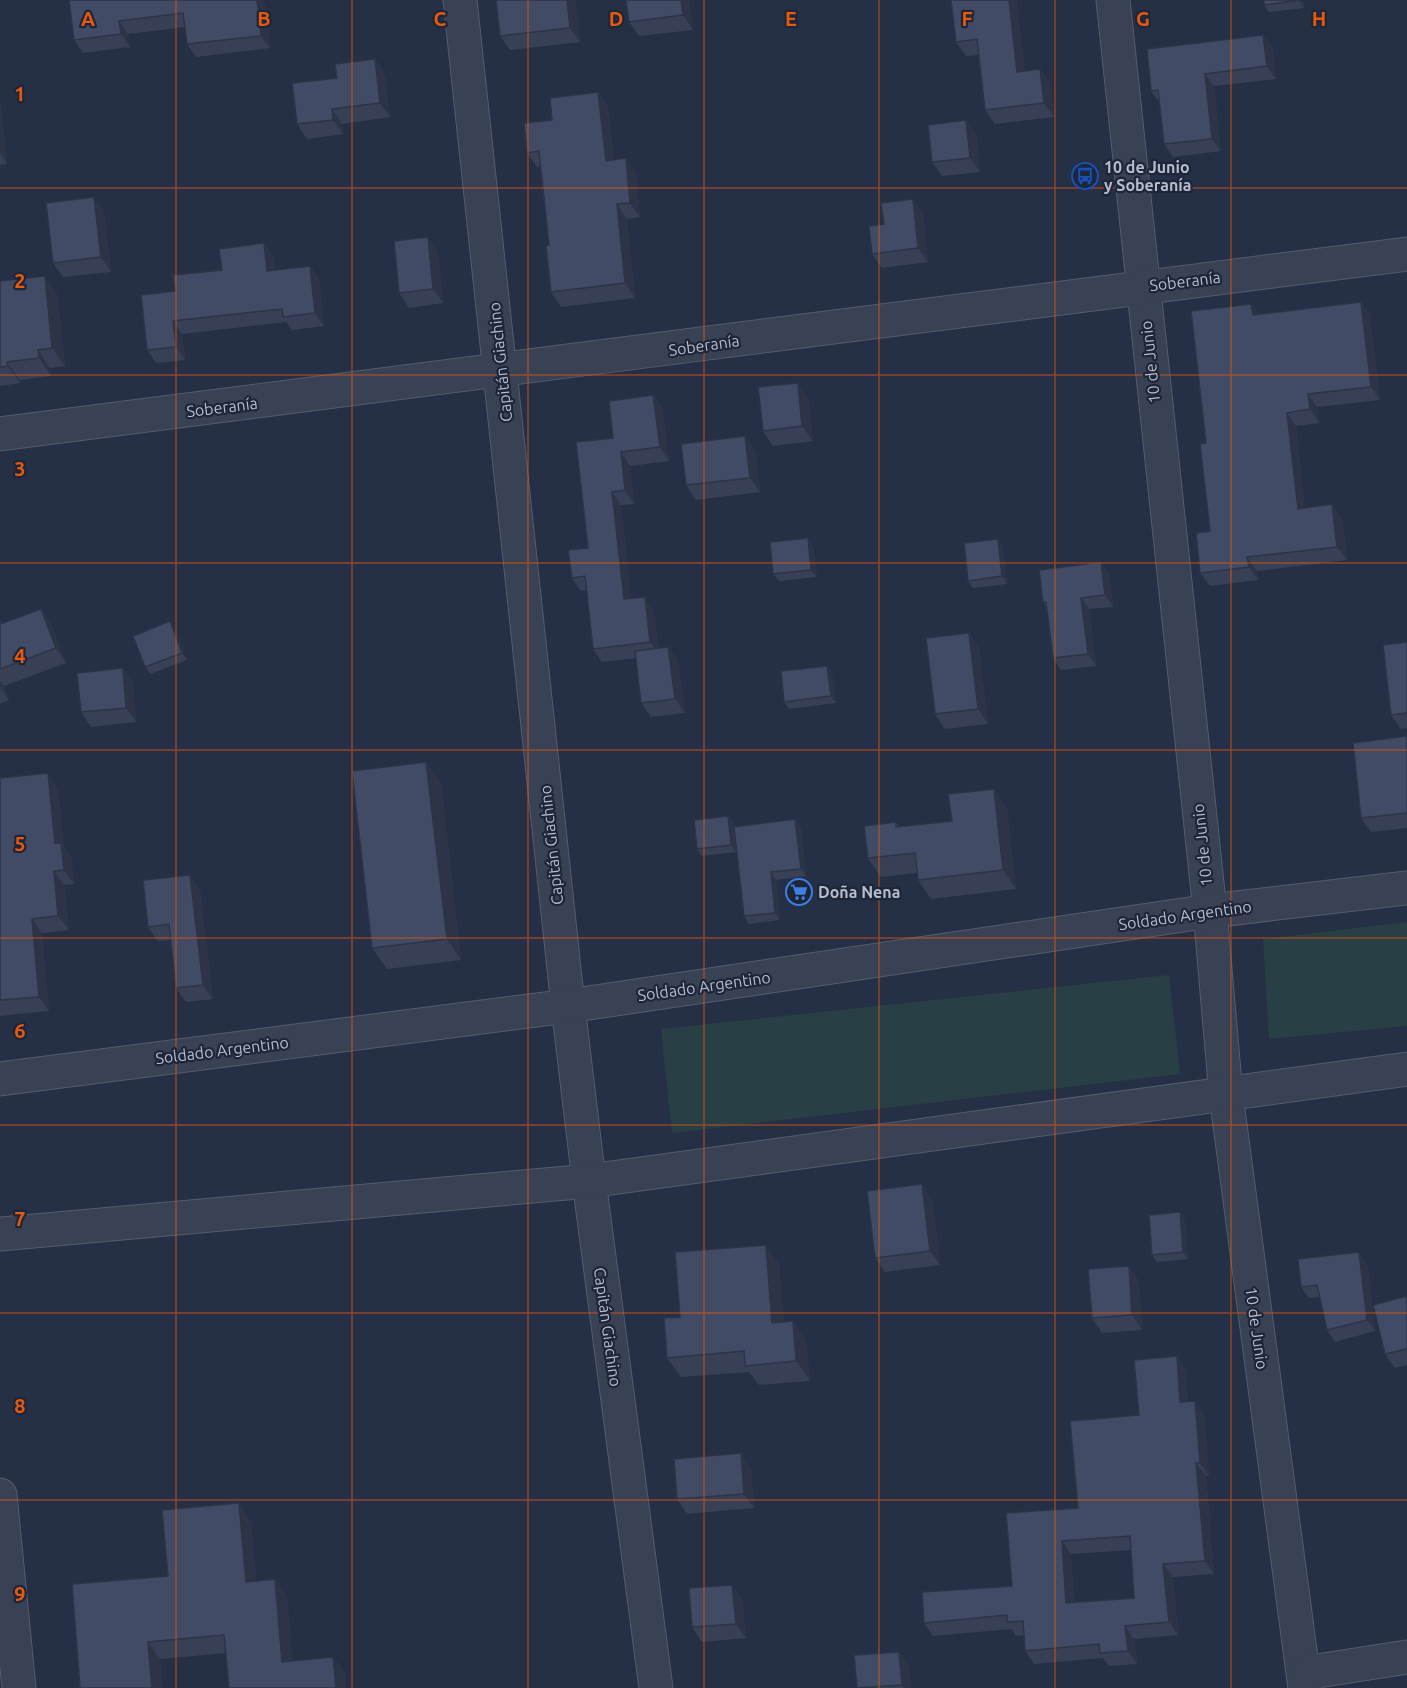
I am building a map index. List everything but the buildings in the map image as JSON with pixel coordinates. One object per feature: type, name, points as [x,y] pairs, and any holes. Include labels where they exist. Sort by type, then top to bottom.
[{"type":"street","name":"Capitán Giachino","points":[[460,0],[568,1006],[656,1688]]},
{"type":"street","name":"10 de Junio","points":[[1113,0],[1210,911],[1226,1095],[1305,1680]]},
{"type":"street","name":"Soberanía","points":[[0,434],[501,371],[1142,286],[1407,254]]},
{"type":"street","name":"Soldado Argentino","points":[[0,1078],[568,1006],[1210,911],[1407,888]]},
{"type":"street","points":[[0,1234],[589,1181],[1226,1095],[1407,1068]]},
{"type":"street","points":[[0,1495],[19,1688]]},
{"type":"street","points":[[1305,1680],[1407,1657]]},
{"type":"green space","points":[[1407,922],[1407,1026],[1269,1039],[1263,939]]},
{"type":"green space","points":[[1169,975],[1180,1074],[672,1133],[661,1029]]},
{"type":"place","name":"10 de Junio y Soberanía","points":[[1085,176]]},
{"type":"place","name":"Doña Nena","points":[[799,892]]}]
